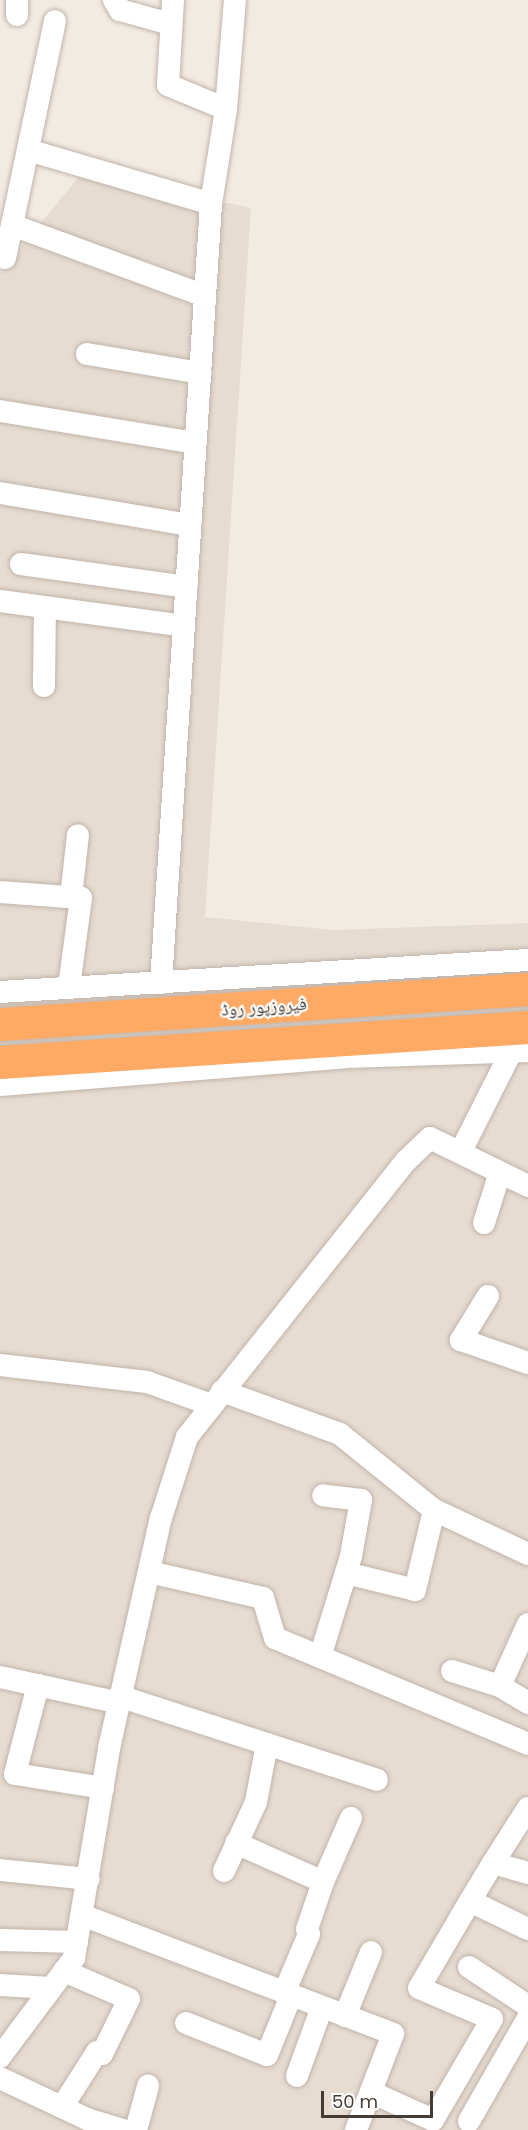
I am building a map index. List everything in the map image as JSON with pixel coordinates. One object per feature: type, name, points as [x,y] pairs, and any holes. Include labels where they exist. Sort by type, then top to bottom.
[{"type":"highway","name":"فیروزپور روڈ","points":[[0,1024],[528,989]]},
{"type":"highway","points":[[14,1072],[522,1043]]},
{"type":"street","points":[[114,0],[120,10],[170,24]]},
{"type":"street","points":[[173,0],[168,85],[226,109]]},
{"type":"street","points":[[161,983],[211,204],[226,109],[236,0]]},
{"type":"street","points":[[5,258],[55,21]]},
{"type":"street","points":[[28,150],[211,204]]},
{"type":"street","points":[[12,225],[205,296]]},
{"type":"street","points":[[87,354],[200,373]]},
{"type":"street","points":[[0,411],[195,443]]},
{"type":"street","points":[[0,493],[190,525]]},
{"type":"street","points":[[21,564],[186,587]]},
{"type":"street","points":[[0,601],[184,626]]},
{"type":"street","points":[[44,686],[45,607]]},
{"type":"street","points":[[71,897],[78,835]]},
{"type":"street","points":[[0,892],[81,898],[69,987]]},
{"type":"street","points":[[0,992],[528,960]]},
{"type":"street","points":[[461,1151],[522,1043]]},
{"type":"street","points":[[0,2057],[74,1958],[103,1788],[149,1572],[172,1475],[188,1437],[406,1161],[430,1138],[461,1151],[528,1186]]},
{"type":"street","points":[[484,1223],[500,1172]]},
{"type":"street","points":[[488,1296],[461,1340],[528,1363]]},
{"type":"street","points":[[0,1365],[147,1382],[217,1398],[340,1434],[434,1510],[528,1554]]},
{"type":"street","points":[[320,1657],[346,1573],[361,1500],[323,1495]]},
{"type":"street","points":[[346,1573],[415,1590],[434,1510]]},
{"type":"street","points":[[149,1572],[263,1598],[275,1638],[528,1744]]},
{"type":"street","points":[[500,1686],[528,1624]]},
{"type":"street","points":[[452,1671],[500,1686],[528,1703]]},
{"type":"street","points":[[0,1677],[121,1700],[376,1780]]},
{"type":"street","points":[[38,1685],[8,1772],[103,1788]]},
{"type":"street","points":[[224,1870],[256,1802],[267,1744]]},
{"type":"street","points":[[371,2092],[433,2120],[492,2019],[419,1988],[528,1808]]},
{"type":"street","points":[[186,2023],[267,2055],[309,1934],[307,1929],[323,1882],[351,1818]]},
{"type":"street","points":[[236,1843],[323,1882]]},
{"type":"street","points":[[493,1863],[528,1873]]},
{"type":"street","points":[[0,1870],[89,1879]]},
{"type":"street","points":[[470,1901],[528,1929]]},
{"type":"street","points":[[82,1915],[393,2034],[371,2092],[361,2128]]},
{"type":"street","points":[[0,1940],[77,1942]]},
{"type":"street","points":[[345,2016],[371,1952]]},
{"type":"street","points":[[469,1967],[528,2006]]},
{"type":"street","points":[[0,1986],[58,1979],[129,1999],[102,2054],[97,2052],[62,2107]]},
{"type":"street","points":[[297,2076],[322,2007]]},
{"type":"street","points":[[470,2121],[528,2018]]},
{"type":"street","points":[[0,2078],[62,2107],[84,2125],[124,2130]]},
{"type":"street","points":[[136,2130],[148,2086]]},
{"type":"shaded area","points":[[83,172],[251,208],[205,917],[333,930],[528,923],[528,2130],[0,2130],[0,272]]}]
